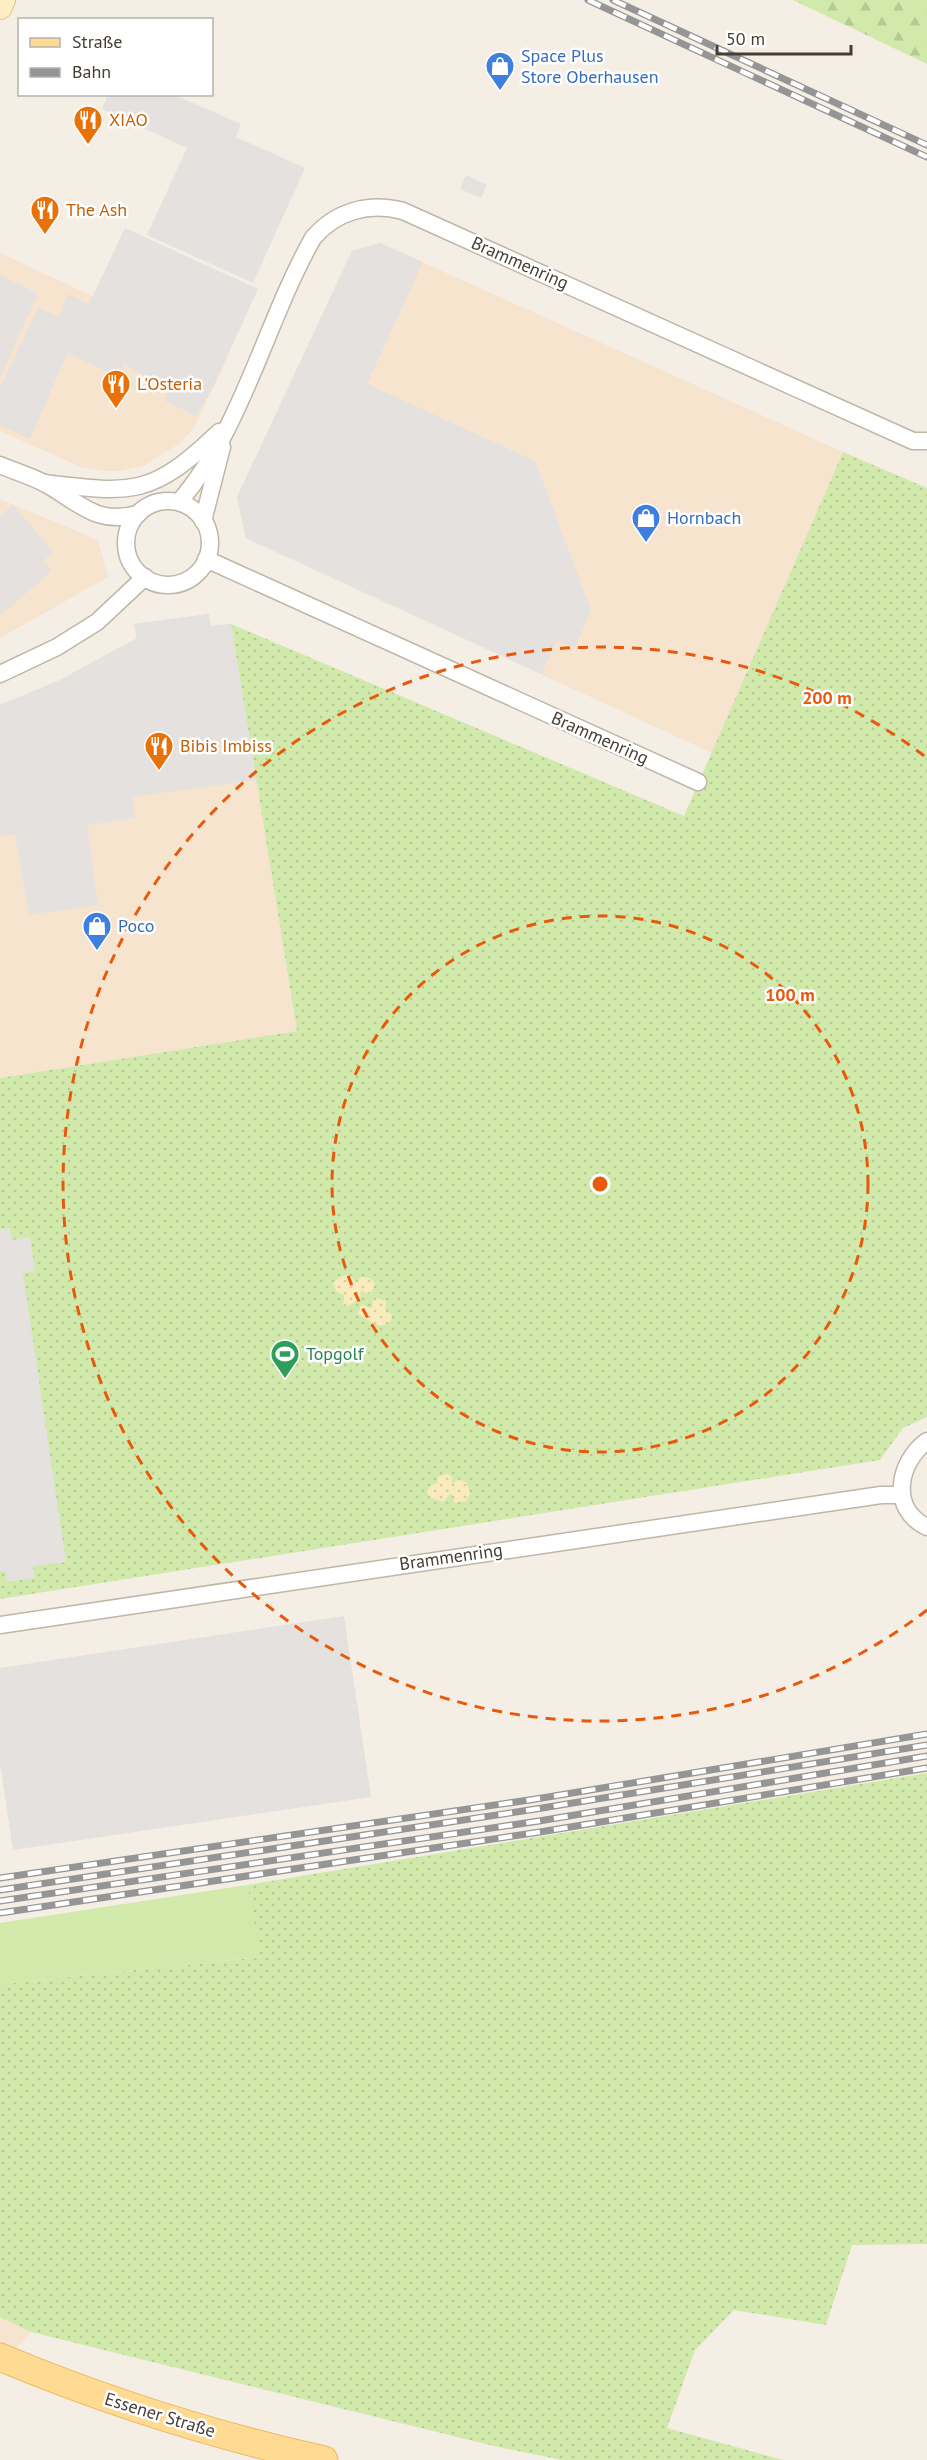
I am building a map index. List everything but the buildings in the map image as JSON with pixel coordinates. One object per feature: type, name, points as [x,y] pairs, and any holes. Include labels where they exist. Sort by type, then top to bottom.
[{"type":"main road","points":[[0,7],[3,0]]},
{"type":"main road","name":"Essener Straße","points":[[0,2357],[122,2404],[284,2455],[324,2460]]},
{"type":"street","name":"Brammenring","points":[[0,465],[44,483],[80,507],[108,518],[122,518],[138,514],[156,503],[179,502],[210,457],[228,423],[313,238],[329,223],[348,212],[382,207],[413,216],[920,441],[927,456]]},
{"type":"street","name":"Brammenring","points":[[44,483],[106,489],[147,484],[183,464],[228,423]]},
{"type":"street","name":"Brammenring","points":[[228,423],[203,520],[209,540],[206,559],[698,782]]},
{"type":"street","points":[[179,502],[198,513],[203,520]]},
{"type":"street","points":[[138,514],[128,529],[127,548],[136,569],[145,577],[160,584],[182,582],[195,574],[206,559]]},
{"type":"street","points":[[0,674],[57,647],[96,622],[145,577]]},
{"type":"street","points":[[927,1442],[908,1460],[902,1476],[902,1495],[910,1511],[927,1527]]},
{"type":"street","name":"Brammenring","points":[[0,1625],[869,1496],[902,1495]]},
{"type":"shaded area","points":[[108,96],[177,96],[241,124],[236,137],[305,168],[253,283],[147,235],[187,148],[102,109]]},
{"type":"shaded area","points":[[466,175],[487,185],[481,198],[460,189]]},
{"type":"shaded area","points":[[125,228],[258,289],[213,387],[196,416],[165,401],[169,389],[124,364],[117,376],[67,353],[30,439],[0,425],[0,388],[38,308],[59,317],[67,294],[89,304]]},
{"type":"shaded area","points":[[380,243],[843,452],[712,753],[246,538],[237,497],[352,251]]},
{"type":"shaded area","points":[[380,243],[423,262],[367,384],[535,461],[591,610],[575,648],[557,640],[541,674],[246,538],[237,497],[352,251]]},
{"type":"shaded area","points":[[0,253],[227,359],[194,427],[182,442],[143,466],[121,471],[102,471],[81,467],[0,431]]},
{"type":"shaded area","points":[[0,275],[38,294],[0,377]]},
{"type":"shaded area","points":[[0,499],[98,540],[108,577],[0,638]]},
{"type":"shaded area","points":[[13,505],[53,552],[43,561],[52,571],[0,615],[0,516]]},
{"type":"shaded area","points":[[209,614],[211,626],[231,624],[297,1031],[0,1078],[0,705],[60,680],[137,638],[134,624]]},
{"type":"shaded area","points":[[209,614],[211,626],[231,624],[256,780],[132,797],[135,818],[87,825],[98,905],[29,915],[15,834],[0,836],[0,705],[60,680],[137,638],[134,624]]},
{"type":"shaded area","points":[[10,1228],[12,1240],[30,1237],[35,1271],[23,1273],[66,1562],[33,1566],[35,1578],[7,1582],[6,1571],[0,1571],[0,1229]]},
{"type":"shaded area","points":[[344,1616],[371,1797],[13,1850],[0,1764],[0,1668]]},
{"type":"shaded area","points":[[0,2317],[31,2332],[0,2365]]},
{"type":"green space","points":[[793,0],[927,0],[927,64]]},
{"type":"green space","points":[[843,452],[927,488],[927,1417],[903,1428],[880,1460],[0,1599],[0,1078],[297,1031],[231,624],[684,816]]},
{"type":"green space","points":[[927,1773],[927,2244],[852,2245],[826,2325],[734,2310],[695,2350],[667,2428],[783,2460],[562,2460],[498,2447],[31,2332],[0,2317],[0,1984],[260,1957],[247,1885]]},
{"type":"green space","points":[[247,1885],[261,1957],[0,1984],[0,1923]]},
{"type":"sand","points":[[345,1275],[351,1276],[355,1282],[362,1277],[370,1278],[375,1284],[370,1295],[361,1290],[360,1299],[348,1306],[343,1306],[344,1295],[336,1291],[333,1282]]},
{"type":"sand","points":[[377,1298],[386,1301],[385,1310],[392,1315],[391,1321],[386,1324],[374,1324],[358,1314],[361,1305],[372,1308],[373,1300]]},
{"type":"sand","points":[[447,1474],[452,1476],[452,1484],[459,1479],[467,1483],[470,1493],[466,1501],[455,1503],[451,1493],[443,1502],[429,1497],[427,1491],[430,1486],[438,1483],[437,1477]]},
{"type":"railway","points":[[588,0],[927,157]]},
{"type":"railway","points":[[613,0],[927,145]]},
{"type":"railway","points":[[0,1878],[536,1799],[927,1734]]},
{"type":"railway","points":[[0,1890],[536,1809],[927,1745]]},
{"type":"railway","points":[[0,1901],[539,1821],[927,1756]]},
{"type":"railway","points":[[0,1913],[540,1832],[927,1768]]},
{"type":"place","name":"Space Plus Store Oberhausen","points":[[500,92]]},
{"type":"place","name":"XIAO","points":[[88,146]]},
{"type":"place","name":"The Ash","points":[[45,236]]},
{"type":"place","name":"L'Osteria","points":[[116,410]]},
{"type":"place","name":"Hornbach","points":[[646,544]]},
{"type":"place","name":"Bibis Imbiss","points":[[159,772]]},
{"type":"place","name":"Poco","points":[[97,952]]},
{"type":"place","name":"Topgolf","points":[[285,1380]]}]
